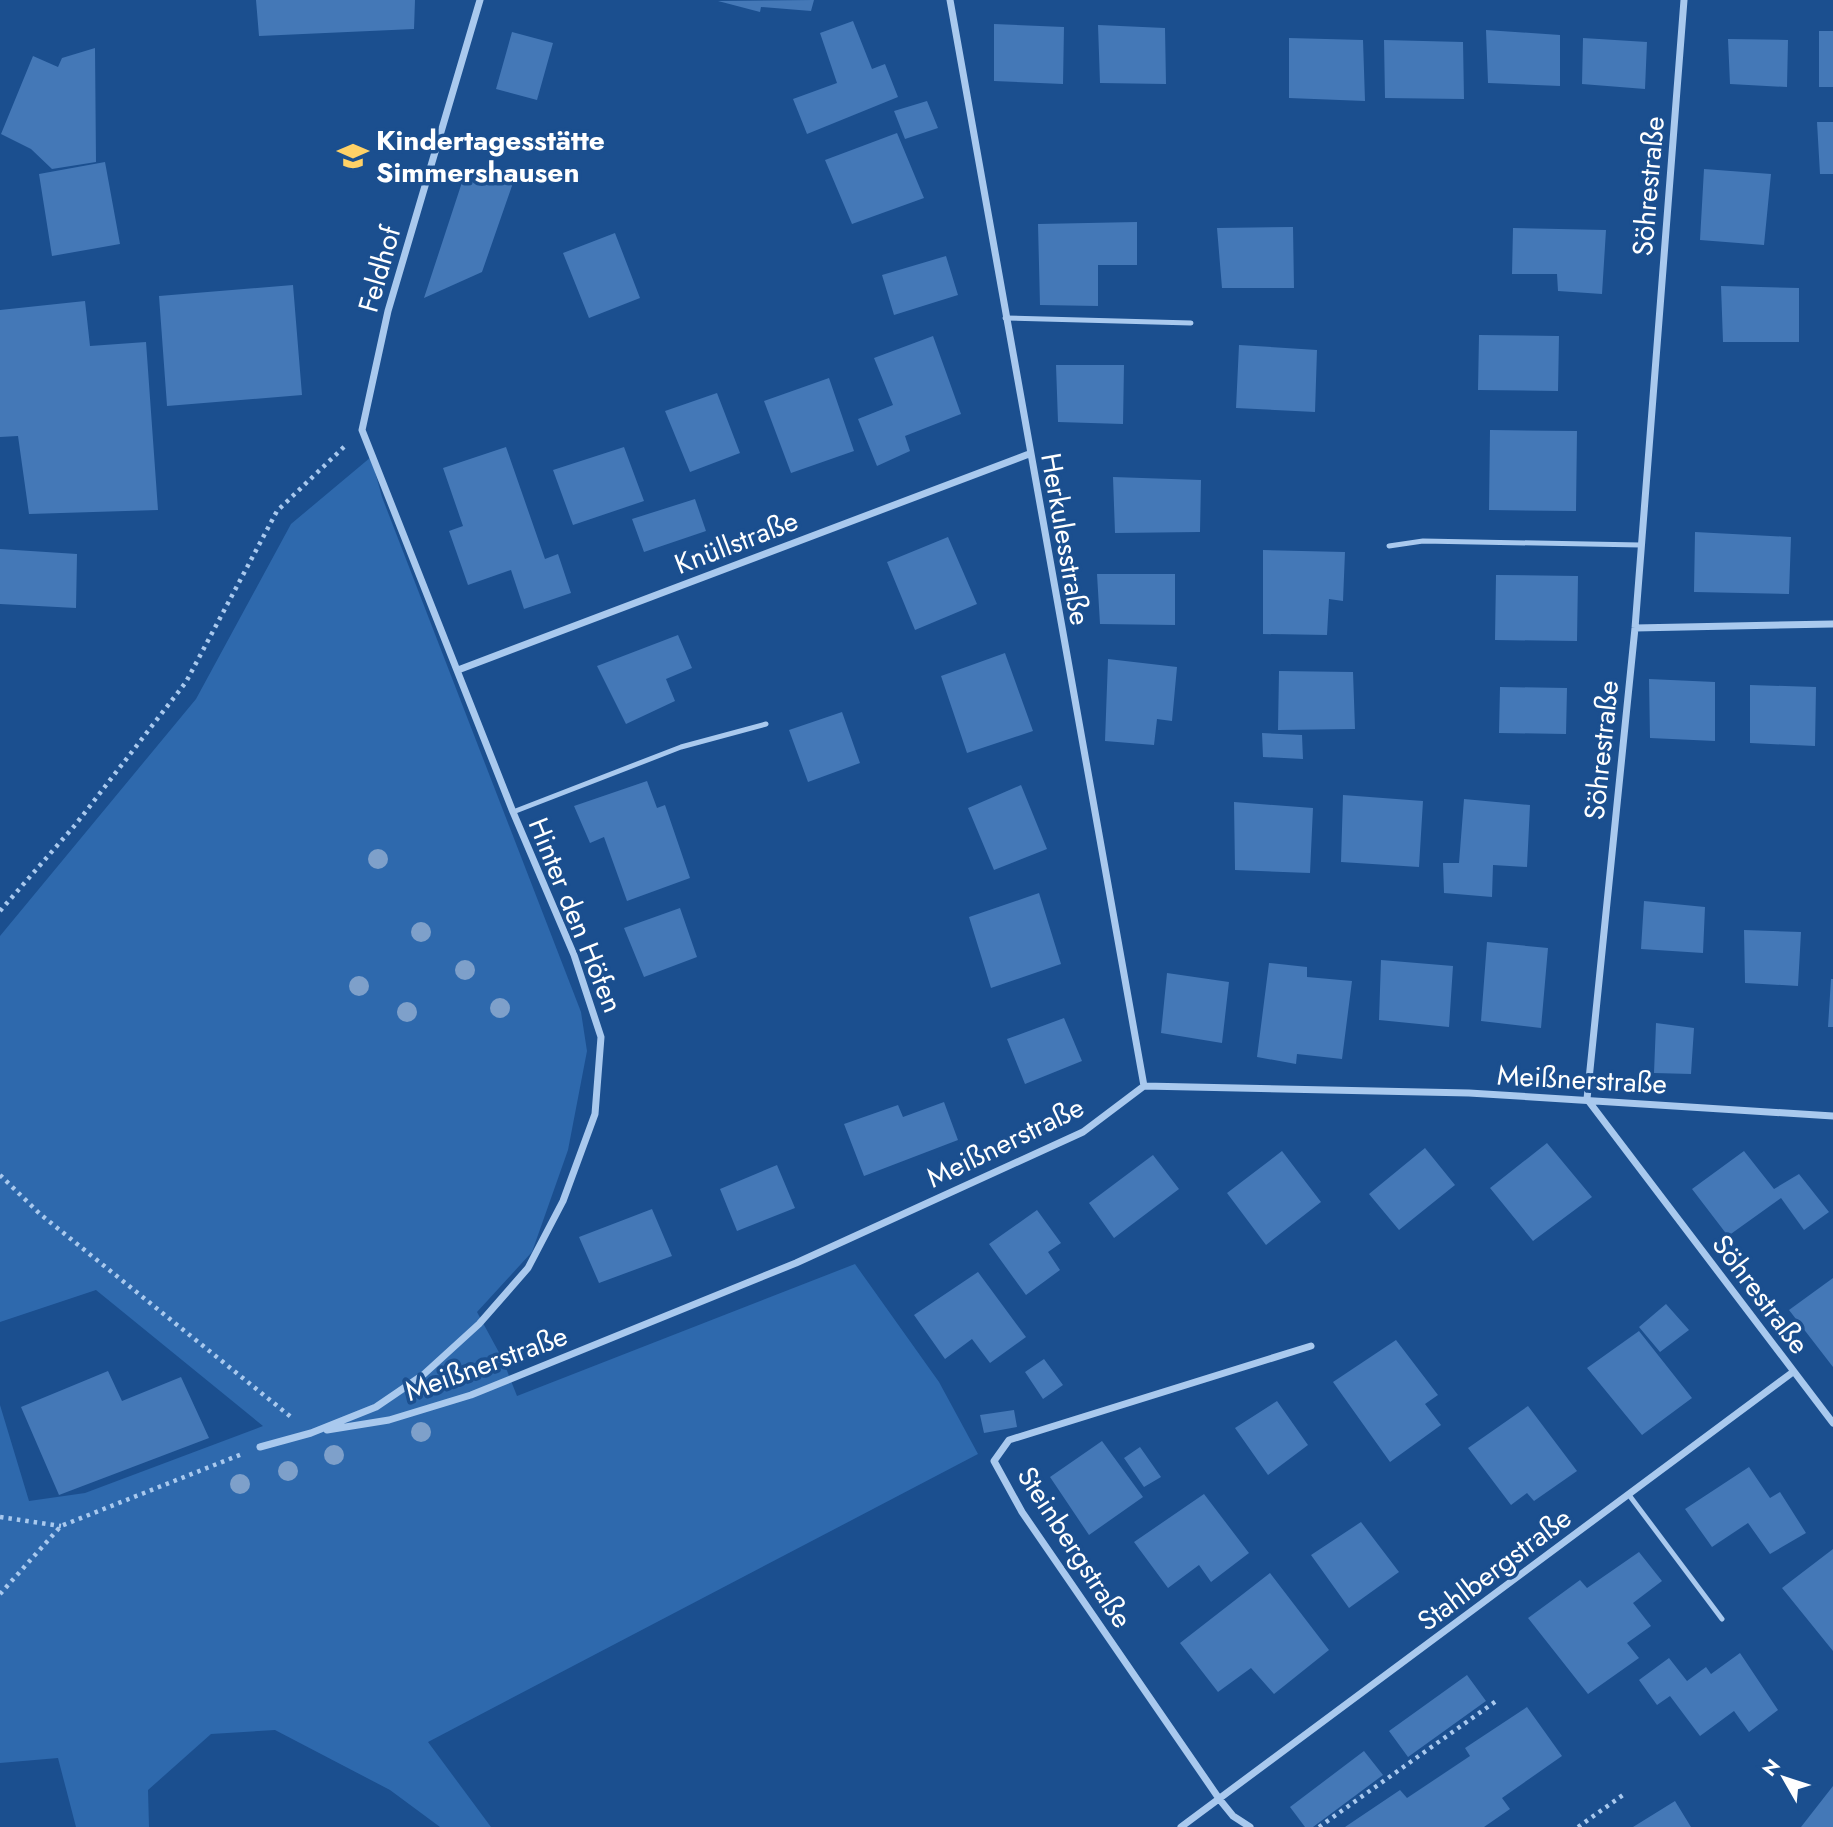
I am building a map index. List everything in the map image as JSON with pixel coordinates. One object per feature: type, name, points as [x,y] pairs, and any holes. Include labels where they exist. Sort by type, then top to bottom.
[{"type":"street","name":"Feldhof","points":[[362,430],[388,311],[480,0]]},
{"type":"street","name":"Herkulesstraße","points":[[950,0],[1144,1086]]},
{"type":"street","name":"Söhrestraße","points":[[1684,0],[1635,628],[1587,1099],[1833,1423]]},
{"type":"street","name":"Hinter den Höfen","points":[[260,1447],[311,1433],[376,1407],[423,1375],[479,1324],[528,1268],[563,1201],[595,1114],[601,1037],[574,955],[513,812],[362,430]]},
{"type":"street","name":"Knüllstraße","points":[[458,670],[1029,454]]},
{"type":"street","points":[[1635,628],[1833,624]]},
{"type":"street","name":"Meißnerstraße","points":[[311,1433],[389,1420],[471,1395],[796,1263],[1083,1132],[1144,1086],[1469,1093],[1833,1116]]},
{"type":"street","name":"Steinbergstraße","points":[[1220,1800],[1022,1511],[994,1461],[1009,1440],[1311,1346]]},
{"type":"street","name":"Stahlbergstraße","points":[[1181,1827],[1793,1372]]},
{"type":"street","points":[[1220,1800],[1233,1816],[1250,1827]]},
{"type":"lane","points":[[1005,318],[1191,323]]},
{"type":"lane","points":[[1389,546],[1423,541],[1640,545]]},
{"type":"lane","points":[[513,812],[681,747],[766,724]]},
{"type":"lane","points":[[1629,1494],[1722,1619]]},
{"type":"path","points":[[0,911],[76,824],[186,682],[277,511],[362,430]]},
{"type":"path","points":[[0,1175],[40,1214],[311,1433]]},
{"type":"path","points":[[0,1594],[61,1526],[260,1447]]},
{"type":"path","points":[[0,1517],[61,1526]]},
{"type":"path","points":[[1319,1827],[1499,1699]]},
{"type":"path","points":[[1578,1827],[1623,1795]]},
{"type":"shaded area","points":[[371,457],[382,497],[581,1012],[587,1051],[568,1150],[532,1252],[477,1312],[502,1358],[517,1396],[855,1264],[939,1382],[978,1454],[428,1742],[491,1827],[440,1827],[390,1790],[275,1730],[211,1734],[148,1790],[149,1827],[76,1827],[58,1758],[0,1763],[0,1405],[29,1501],[85,1493],[263,1426],[96,1290],[0,1322],[0,936],[196,699],[291,524]]},
{"type":"building","points":[[256,0],[415,0],[414,29],[259,36]]},
{"type":"building","points":[[814,0],[811,11],[761,7],[760,12],[718,1]]},
{"type":"building","points":[[853,21],[872,69],[885,64],[898,97],[807,134],[793,99],[837,83],[820,33]]},
{"type":"building","points":[[994,24],[1064,27],[1063,84],[994,81]]},
{"type":"building","points":[[1098,25],[1165,28],[1166,84],[1100,83]]},
{"type":"building","points":[[1486,30],[1560,35],[1560,86],[1488,83]]},
{"type":"building","points":[[1819,31],[1833,31],[1833,87],[1819,87]]},
{"type":"building","points":[[512,32],[553,43],[537,100],[496,89]]},
{"type":"building","points":[[1289,38],[1363,40],[1365,101],[1289,98]]},
{"type":"building","points":[[1583,38],[1647,42],[1645,89],[1582,84]]},
{"type":"building","points":[[1728,39],[1788,40],[1787,87],[1730,84]]},
{"type":"building","points":[[1384,40],[1463,42],[1464,99],[1385,98]]},
{"type":"building","points":[[95,48],[96,162],[52,169],[31,149],[1,134],[33,56],[58,67],[62,58]]},
{"type":"building","points":[[927,101],[938,128],[905,139],[894,111]]},
{"type":"building","points":[[1817,122],[1833,122],[1833,174],[1820,174]]},
{"type":"building","points":[[897,133],[924,198],[852,224],[825,160]]},
{"type":"building","points":[[105,162],[120,244],[52,256],[39,174]]},
{"type":"building","points":[[467,167],[513,183],[482,272],[424,298]]},
{"type":"building","points":[[1704,169],[1771,174],[1764,245],[1700,240]]},
{"type":"building","points":[[1137,222],[1137,265],[1098,265],[1098,306],[1040,305],[1038,224]]},
{"type":"building","points":[[1293,227],[1294,288],[1222,288],[1217,228]]},
{"type":"building","points":[[1513,228],[1606,230],[1602,294],[1558,291],[1557,274],[1512,274]]},
{"type":"building","points":[[615,233],[640,298],[589,318],[563,253]]},
{"type":"building","points":[[946,256],[958,295],[894,315],[882,275]]},
{"type":"building","points":[[293,285],[302,395],[167,406],[159,296]]},
{"type":"building","points":[[1721,286],[1799,288],[1799,342],[1723,342]]},
{"type":"building","points":[[85,301],[90,346],[146,342],[158,510],[29,514],[18,436],[0,437],[0,310]]},
{"type":"building","points":[[1479,335],[1559,336],[1558,391],[1478,390]]},
{"type":"building","points":[[933,336],[961,414],[905,436],[910,451],[877,466],[858,419],[893,405],[874,358]]},
{"type":"building","points":[[1239,345],[1317,350],[1315,412],[1236,408]]},
{"type":"building","points":[[1056,365],[1124,365],[1123,424],[1058,422]]},
{"type":"building","points":[[829,378],[854,451],[791,473],[764,401]]},
{"type":"building","points":[[717,393],[740,453],[690,472],[665,411]]},
{"type":"building","points":[[1490,430],[1577,431],[1576,511],[1489,510]]},
{"type":"building","points":[[506,447],[545,559],[558,554],[571,593],[524,609],[511,570],[468,585],[449,531],[463,526],[443,468]]},
{"type":"building","points":[[624,447],[644,501],[573,525],[553,470]]},
{"type":"building","points":[[1113,477],[1201,480],[1200,532],[1115,533]]},
{"type":"building","points":[[695,499],[706,531],[644,552],[632,519]]},
{"type":"building","points":[[1695,532],[1791,537],[1789,594],[1694,592]]},
{"type":"building","points":[[948,537],[977,604],[915,630],[887,562]]},
{"type":"building","points":[[0,549],[77,554],[76,608],[0,604]]},
{"type":"building","points":[[1263,550],[1345,552],[1343,601],[1329,599],[1327,635],[1263,634]]},
{"type":"building","points":[[1097,574],[1175,574],[1175,625],[1100,624]]},
{"type":"building","points":[[1496,575],[1578,576],[1577,641],[1495,640]]},
{"type":"building","points":[[678,635],[692,668],[666,679],[675,701],[626,724],[597,666]]},
{"type":"building","points":[[1005,653],[1033,731],[967,753],[941,676]]},
{"type":"building","points":[[1108,659],[1177,667],[1172,721],[1157,719],[1154,745],[1105,741]]},
{"type":"building","points":[[1279,671],[1353,672],[1355,729],[1278,730]]},
{"type":"building","points":[[1649,679],[1715,682],[1715,741],[1650,738]]},
{"type":"building","points":[[1750,685],[1816,687],[1815,746],[1750,743]]},
{"type":"building","points":[[1500,687],[1567,688],[1566,734],[1499,733]]},
{"type":"building","points":[[842,712],[860,763],[808,782],[789,730]]},
{"type":"building","points":[[1262,733],[1302,735],[1303,759],[1263,757]]},
{"type":"building","points":[[647,781],[657,808],[665,805],[690,878],[627,901],[604,837],[590,843],[574,806]]},
{"type":"building","points":[[1021,785],[1047,849],[994,870],[968,808]]},
{"type":"building","points":[[1343,795],[1423,801],[1419,867],[1341,862]]},
{"type":"building","points":[[1464,799],[1530,805],[1527,867],[1493,865],[1492,897],[1444,893],[1443,863],[1459,863]]},
{"type":"building","points":[[1234,802],[1313,808],[1310,873],[1235,870]]},
{"type":"building","points":[[1039,893],[1061,964],[991,988],[969,917]]},
{"type":"building","points":[[1644,901],[1705,907],[1703,953],[1641,949]]},
{"type":"building","points":[[680,908],[697,957],[644,977],[624,928]]},
{"type":"building","points":[[1744,930],[1801,932],[1798,986],[1745,983]]},
{"type":"building","points":[[1487,942],[1548,948],[1541,1028],[1481,1021]]},
{"type":"building","points":[[1381,960],[1453,966],[1449,1027],[1379,1020]]},
{"type":"building","points":[[1269,963],[1307,967],[1307,977],[1352,981],[1342,1059],[1297,1054],[1296,1064],[1257,1057]]},
{"type":"building","points":[[1167,973],[1229,982],[1222,1043],[1161,1033]]},
{"type":"building","points":[[1831,979],[1833,1027],[1828,1027]]},
{"type":"building","points":[[1064,1018],[1082,1061],[1025,1084],[1007,1039]]},
{"type":"building","points":[[1656,1023],[1694,1028],[1691,1074],[1654,1073]]},
{"type":"building","points":[[944,1102],[958,1140],[864,1176],[844,1124],[898,1105],[903,1117]]},
{"type":"building","points":[[1547,1143],[1592,1197],[1533,1241],[1490,1188]]},
{"type":"building","points":[[1425,1148],[1455,1185],[1399,1230],[1369,1194]]},
{"type":"building","points":[[1282,1151],[1321,1202],[1266,1245],[1227,1193]]},
{"type":"building","points":[[1744,1151],[1774,1189],[1799,1174],[1829,1212],[1804,1230],[1781,1198],[1728,1236],[1692,1189]]},
{"type":"building","points":[[1153,1155],[1179,1189],[1114,1238],[1089,1203]]},
{"type":"building","points":[[777,1165],[795,1208],[737,1231],[720,1189]]},
{"type":"building","points":[[652,1209],[672,1256],[599,1283],[579,1237]]},
{"type":"building","points":[[1037,1210],[1061,1243],[1048,1252],[1060,1270],[1026,1295],[989,1244]]},
{"type":"building","points":[[978,1272],[1026,1337],[990,1363],[972,1339],[945,1359],[914,1315]]},
{"type":"building","points":[[1833,1278],[1833,1367],[1789,1310]]},
{"type":"building","points":[[1666,1304],[1689,1330],[1660,1352],[1639,1327]]},
{"type":"building","points":[[1639,1331],[1692,1398],[1642,1435],[1587,1368]]},
{"type":"building","points":[[1396,1340],[1438,1395],[1425,1404],[1441,1425],[1390,1462],[1333,1382]]},
{"type":"building","points":[[1044,1359],[1063,1385],[1043,1399],[1025,1372]]},
{"type":"building","points":[[108,1371],[122,1401],[181,1377],[209,1438],[59,1495],[21,1407]]},
{"type":"building","points":[[1277,1401],[1308,1445],[1268,1475],[1235,1428]]},
{"type":"building","points":[[1528,1406],[1577,1471],[1534,1501],[1527,1493],[1511,1505],[1468,1448]]},
{"type":"building","points":[[1014,1410],[1017,1427],[984,1433],[980,1415]]},
{"type":"building","points":[[1102,1441],[1143,1497],[1089,1535],[1050,1477]]},
{"type":"building","points":[[1140,1447],[1161,1477],[1144,1487],[1124,1458]]},
{"type":"building","points":[[1749,1467],[1770,1498],[1780,1492],[1806,1533],[1770,1554],[1748,1523],[1712,1547],[1685,1509]]},
{"type":"building","points":[[1204,1494],[1249,1553],[1211,1582],[1199,1565],[1168,1588],[1134,1542]]},
{"type":"building","points":[[1361,1522],[1399,1572],[1349,1608],[1311,1555]]},
{"type":"building","points":[[1833,1549],[1833,1651],[1782,1588]]},
{"type":"building","points":[[1639,1552],[1662,1581],[1633,1603],[1651,1626],[1627,1643],[1639,1658],[1588,1694],[1528,1618],[1580,1580],[1587,1588]]},
{"type":"building","points":[[1270,1573],[1329,1650],[1274,1694],[1251,1668],[1218,1692],[1180,1643]]},
{"type":"building","points":[[1740,1653],[1778,1710],[1749,1732],[1734,1711],[1700,1736],[1670,1696],[1657,1705],[1639,1680],[1669,1658],[1687,1681],[1706,1667],[1711,1674]]},
{"type":"building","points":[[1467,1675],[1486,1701],[1408,1757],[1389,1731]]},
{"type":"building","points":[[1527,1707],[1562,1756],[1502,1798],[1510,1809],[1484,1827],[1345,1827],[1400,1790],[1407,1798],[1470,1756],[1465,1748]]},
{"type":"building","points":[[1364,1751],[1383,1775],[1313,1827],[1305,1827],[1290,1807]]},
{"type":"building","points":[[1833,1786],[1833,1827],[1801,1827]]},
{"type":"building","points":[[1675,1801],[1691,1827],[1633,1827]]},
{"type":"place","name":"Kindertagesstätte Simmershausen","points":[[353,156]]}]
